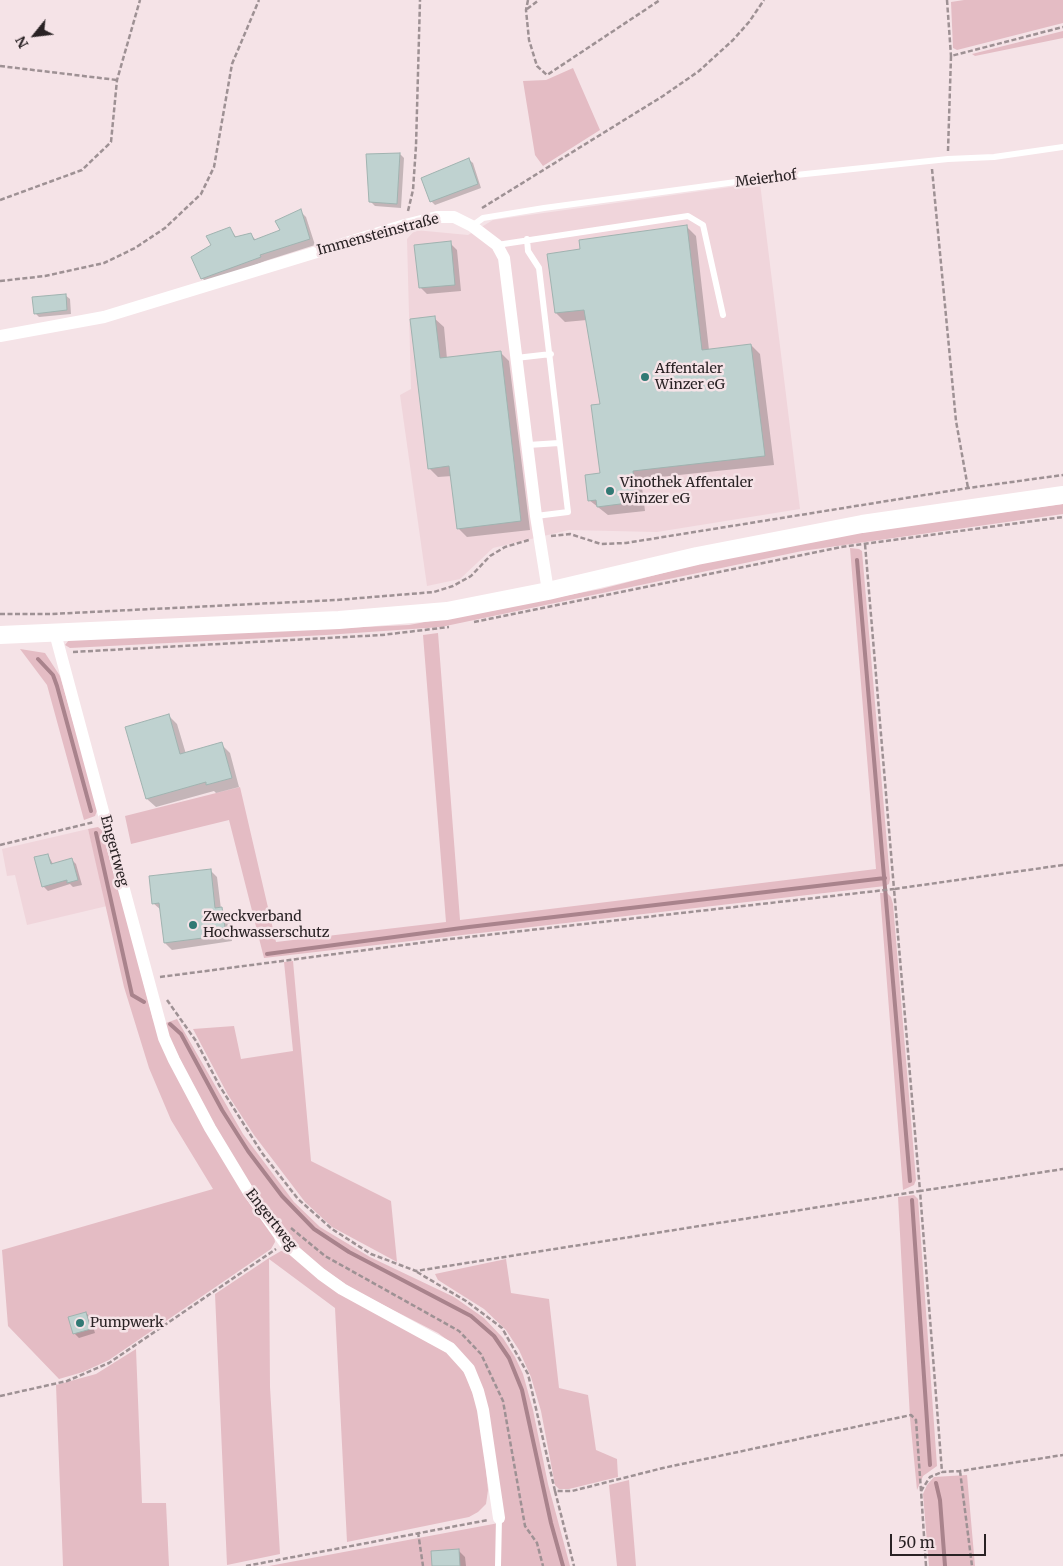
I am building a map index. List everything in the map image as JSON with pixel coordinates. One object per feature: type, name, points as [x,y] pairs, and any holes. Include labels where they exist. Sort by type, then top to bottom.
[{"type":"main road","points":[[0,635],[348,619],[447,611],[548,591],[697,556],[862,524],[1063,495]]},
{"type":"street","name":"Immensteinstraße","points":[[0,336],[104,317],[405,225],[437,217],[454,216],[497,244]]},
{"type":"street","points":[[497,244],[504,258],[536,516],[548,591]]},
{"type":"street","name":"Engertweg","points":[[55,633],[59,654],[164,1038],[184,1081],[248,1191],[286,1243],[321,1274],[342,1289],[450,1348],[469,1368],[483,1410],[499,1518]]},
{"type":"lane","name":"Meierhof","points":[[472,226],[483,218],[554,206],[758,180],[948,159],[994,157],[1063,147]]},
{"type":"lane","points":[[497,244],[527,238],[688,216],[703,226],[723,315]]},
{"type":"lane","points":[[527,238],[528,251],[539,268],[551,354],[559,443],[568,512],[536,516]]},
{"type":"lane","points":[[516,358],[551,354]]},
{"type":"lane","points":[[528,445],[559,443]]},
{"type":"lane","points":[[498,1566],[499,1518]]},
{"type":"path","points":[[0,200],[82,170],[111,142],[116,80],[140,0]]},
{"type":"path","points":[[0,281],[45,276],[104,263],[135,248],[165,228],[200,194],[214,167],[232,64],[259,0]]},
{"type":"path","points":[[405,225],[413,190],[420,0]]},
{"type":"path","points":[[528,0],[526,10],[527,26],[536,66],[547,75],[660,0]]},
{"type":"path","points":[[526,10],[539,0]]},
{"type":"path","points":[[472,226],[479,210],[663,96],[699,71],[733,40],[749,22],[764,0]]},
{"type":"path","points":[[947,0],[951,56],[948,159]]},
{"type":"path","points":[[951,56],[1063,27]]},
{"type":"path","points":[[0,66],[116,80]]},
{"type":"path","points":[[931,162],[950,362],[968,488]]},
{"type":"path","points":[[0,614],[50,614],[306,602],[434,592],[453,586],[471,576],[490,556],[505,547],[539,537],[570,534],[601,544],[626,543],[968,488],[1063,475]]},
{"type":"path","points":[[469,623],[760,562],[865,544],[1063,517]]},
{"type":"path","points":[[865,544],[942,1472]]},
{"type":"path","points":[[59,654],[80,651],[382,635],[450,627]]},
{"type":"path","points":[[0,845],[105,819]]},
{"type":"path","points":[[148,978],[442,940],[894,889],[1063,865]]},
{"type":"path","points":[[165,998],[196,1041],[219,1085],[262,1153],[298,1199],[332,1229],[371,1254],[416,1272],[466,1301],[502,1328],[528,1374],[574,1566]]},
{"type":"path","points":[[416,1272],[1063,1169]]},
{"type":"path","points":[[286,1223],[325,1256],[459,1331],[481,1354],[503,1401],[525,1526],[537,1543],[542,1566]]},
{"type":"path","points":[[0,1396],[67,1381],[109,1362],[286,1243]]},
{"type":"path","points":[[555,1491],[572,1490],[672,1466],[911,1414],[916,1420],[926,1566]]},
{"type":"path","points":[[921,1491],[930,1477],[942,1472],[960,1471],[1063,1455]]},
{"type":"path","points":[[960,1471],[972,1566]]},
{"type":"path","points":[[246,1566],[499,1518]]},
{"type":"path","points":[[418,1532],[423,1566]]},
{"type":"shaded area","points":[[964,0],[1063,0],[1063,23],[957,50],[953,48],[951,2]]},
{"type":"shaded area","points":[[1063,31],[1063,38],[975,56],[972,54]]},
{"type":"shaded area","points":[[573,68],[600,130],[543,166],[535,155],[523,81],[546,80]]},
{"type":"shaded area","points":[[760,183],[800,509],[657,532],[569,530],[493,548],[460,579],[427,586],[400,395],[411,389],[407,239],[415,230],[468,235],[493,220]]},
{"type":"shaded area","points":[[1063,504],[1063,514],[802,551],[441,627],[70,648],[65,645],[69,640],[409,625],[601,589],[718,559],[886,528]]},
{"type":"shaded area","points":[[850,548],[862,551],[890,879],[889,884],[885,886],[264,958],[229,820],[131,844],[125,816],[240,787],[276,942],[446,922],[423,635],[438,633],[460,920],[876,869]]},
{"type":"shaded area","points":[[20,649],[45,653],[60,676],[98,808],[95,816],[84,820],[47,685]]},
{"type":"shaded area","points":[[98,827],[104,832],[153,1019],[274,1236],[275,1242],[271,1249],[109,1360],[83,1372],[59,1379],[8,1326],[2,1250],[213,1189],[171,1120],[149,1068],[124,987],[88,829]]},
{"type":"shaded area","points":[[88,829],[107,906],[27,925],[15,875],[7,876],[2,849]]},
{"type":"shaded area","points":[[880,893],[887,893],[891,897],[893,904],[916,1180],[914,1185],[903,1190]]},
{"type":"shaded area","points":[[293,961],[311,1161],[391,1201],[397,1262],[332,1227],[305,1202],[254,1135],[228,1095],[193,1029],[234,1026],[241,1059],[293,1051],[284,962]]},
{"type":"shaded area","points":[[177,1019],[243,1134],[294,1202],[320,1227],[370,1257],[454,1297],[484,1318],[503,1338],[523,1374],[533,1410],[548,1484],[570,1566],[269,1566],[504,1522],[486,1402],[454,1345],[438,1333],[352,1289],[307,1257],[279,1228],[211,1124],[163,1024]]},
{"type":"shaded area","points":[[914,1195],[918,1199],[937,1466],[923,1476],[917,1490],[910,1418],[898,1197]]},
{"type":"shaded area","points":[[281,1251],[290,1252],[445,1349],[460,1366],[468,1380],[481,1418],[488,1490],[486,1504],[478,1512],[469,1517],[347,1542],[335,1308],[269,1259],[270,1387],[280,1554],[227,1565],[215,1294]]},
{"type":"shaded area","points":[[506,1259],[511,1293],[549,1299],[559,1388],[588,1395],[596,1450],[617,1459],[618,1477],[569,1489],[559,1489],[555,1485],[541,1411],[531,1377],[519,1350],[506,1330],[484,1309],[438,1280],[435,1274]]},
{"type":"shaded area","points":[[136,1349],[142,1503],[166,1503],[169,1566],[63,1566],[56,1385],[96,1374]]},
{"type":"shaded area","points":[[967,1475],[975,1566],[929,1566],[923,1494],[927,1485],[934,1477]]},
{"type":"shaded area","points":[[629,1480],[636,1566],[617,1566],[609,1485]]},
{"type":"building","points":[[400,153],[397,204],[369,202],[366,154]]},
{"type":"building","points":[[469,158],[478,184],[430,202],[421,178]]},
{"type":"building","points":[[301,209],[310,239],[260,255],[261,257],[201,279],[191,257],[211,245],[206,236],[230,227],[235,237],[251,233],[254,240],[280,230],[275,221]]},
{"type":"building","name":"Affentaler Winzer eG","points":[[687,225],[702,350],[751,344],[765,456],[633,471],[636,502],[597,507],[596,500],[588,501],[585,475],[600,473],[591,405],[600,404],[584,310],[555,313],[547,254],[580,249],[579,240]]},
{"type":"building","points":[[451,241],[455,285],[419,288],[414,245]]},
{"type":"building","points":[[66,294],[67,310],[34,314],[32,297]]},
{"type":"building","points":[[435,316],[440,358],[501,351],[521,521],[457,529],[449,466],[428,469],[410,319]]},
{"type":"building","points":[[169,714],[180,754],[222,742],[232,778],[206,785],[206,782],[146,799],[125,727]]},
{"type":"building","points":[[48,854],[51,864],[72,858],[78,880],[67,883],[67,880],[42,887],[34,857]]},
{"type":"building","points":[[211,869],[215,908],[222,907],[226,935],[164,943],[159,903],[152,904],[149,876]]},
{"type":"building","name":"Pumpwerk","points":[[86,1312],[91,1329],[73,1334],[68,1317]]},
{"type":"building","points":[[459,1549],[460,1566],[432,1566],[431,1551]]},
{"type":"waterway","points":[[857,560],[910,1181]]},
{"type":"waterway","points":[[38,659],[53,675],[57,686],[91,811]]},
{"type":"waterway","points":[[96,833],[132,995],[144,1002]]},
{"type":"waterway","points":[[267,954],[469,927],[885,878]]},
{"type":"waterway","points":[[170,1024],[181,1034],[222,1110],[248,1151],[282,1196],[314,1229],[349,1252],[471,1316],[494,1336],[509,1358],[522,1390],[551,1523],[563,1566]]},
{"type":"waterway","points":[[912,1200],[930,1465]]},
{"type":"waterway","points":[[936,1483],[940,1500],[945,1566]]},
{"type":"place","name":"Affentaler Winzer eG","points":[[645,377]]},
{"type":"place","name":"Vinothek Affentaler Winzer eG","points":[[610,491]]},
{"type":"place","name":"Zweckverband Hochwasserschutz","points":[[193,925]]},
{"type":"place","name":"Pumpwerk","points":[[80,1323]]}]
